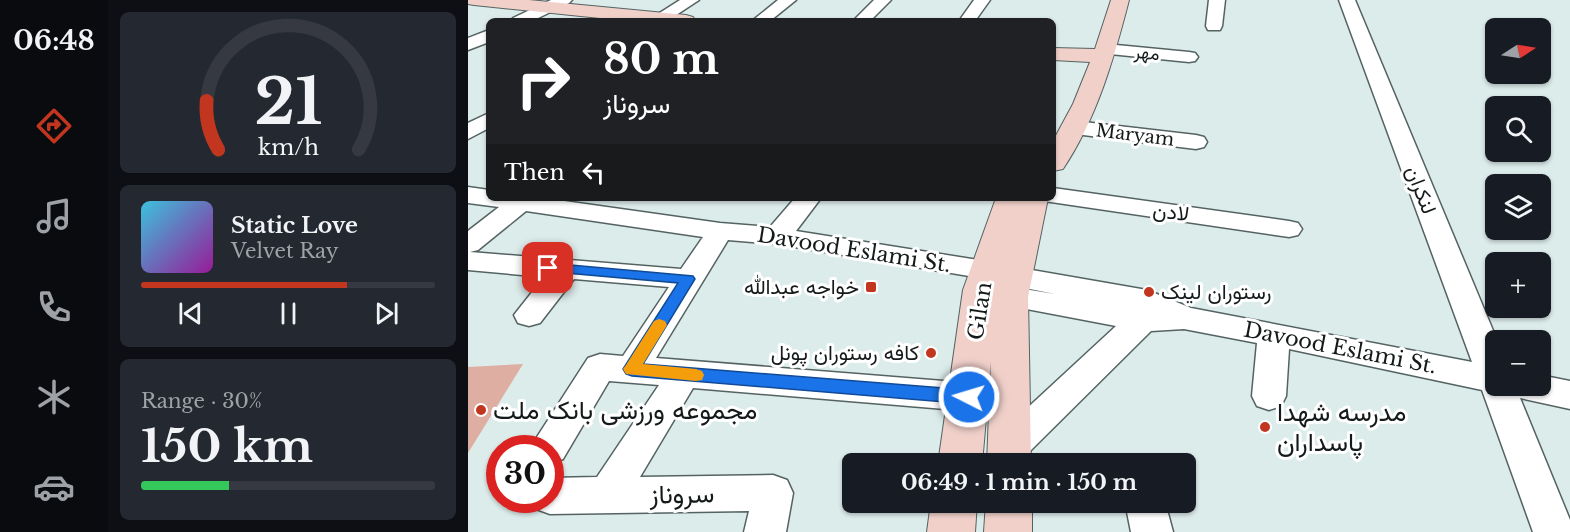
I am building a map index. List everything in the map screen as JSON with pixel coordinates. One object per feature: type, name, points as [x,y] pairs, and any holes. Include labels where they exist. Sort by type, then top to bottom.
[{"type":"main road","points":[[474,0],[556,4],[644,18]]},
{"type":"main road","points":[[1090,62],[1104,0]]},
{"type":"main road","points":[[1056,149],[1062,122],[1120,0]]},
{"type":"main road","points":[[1056,55],[1090,62]]},
{"type":"main road","points":[[1056,63],[1067,67],[1090,62]]},
{"type":"main road","name":"Gilan","points":[[961,453],[969,397],[998,283],[1011,201]]},
{"type":"main road","name":"Gilan","points":[[1009,453],[998,283],[1032,201]]},
{"type":"main road","points":[[951,532],[953,513]]},
{"type":"main road","points":[[1008,532],[1009,513]]},
{"type":"street","points":[[660,18],[691,0]]},
{"type":"street","points":[[764,18],[788,0]]},
{"type":"street","points":[[864,18],[883,0]]},
{"type":"street","points":[[969,18],[982,0]]},
{"type":"street","points":[[1214,26],[1217,0]]},
{"type":"street","name":"لنکران","points":[[1347,0],[1485,354]]},
{"type":"street","points":[[526,18],[556,4]]},
{"type":"street","points":[[468,45],[486,36]]},
{"type":"street","name":"مهر","points":[[1090,62],[1188,58]]},
{"type":"street","points":[[468,132],[486,121]]},
{"type":"street","name":"Maryam","points":[[1062,122],[1196,141]]},
{"type":"street","name":"Davood Eslami St.","points":[[468,195],[486,197]]},
{"type":"street","name":"لادن","points":[[1056,196],[1289,229]]},
{"type":"street","points":[[468,244],[523,201]]},
{"type":"street","name":"Davood Eslami St.","points":[[530,201],[720,231],[777,236],[998,283],[1143,320],[1185,318],[1485,378]]},
{"type":"street","points":[[777,236],[806,201]]},
{"type":"street","points":[[632,369],[720,231]]},
{"type":"street","name":"Davood Eslami St.","points":[[720,231],[765,251],[998,283],[1147,300],[1185,318]]},
{"type":"street","points":[[468,261],[688,279]]},
{"type":"street","points":[[529,315],[567,269]]},
{"type":"street","points":[[1012,453],[1143,320]]},
{"type":"street","points":[[1269,396],[1274,334]]},
{"type":"street","points":[[558,435],[600,367],[969,397]]},
{"type":"street","points":[[607,496],[684,374]]},
{"type":"street","points":[[1551,391],[1570,395]]},
{"type":"street","points":[[1502,396],[1554,532]]},
{"type":"street","name":"سروناز","points":[[564,496],[773,493],[765,532]]},
{"type":"street","points":[[1148,513],[1152,532]]},
{"type":"shaded area","name":"مجموعه ورزشی بانک ملت","points":[[523,364],[468,453],[468,367]]},
{"type":"slow traffic","points":[[659,325],[632,369],[696,375]]},
{"type":"place","name":"خواجه عبدالله","points":[[871,287]]},
{"type":"place","name":"رستوران لینک","points":[[1149,292]]},
{"type":"place","name":"کافه رستوران پونل","points":[[931,353]]},
{"type":"place","name":"مجموعه ورزشی بانک ملت","points":[[481,410]]},
{"type":"place","name":"مدرسه شهدا پاسداران","points":[[1265,427]]},
{"type":"route","points":[[548,268],[688,279],[632,369],[969,397]]}]
